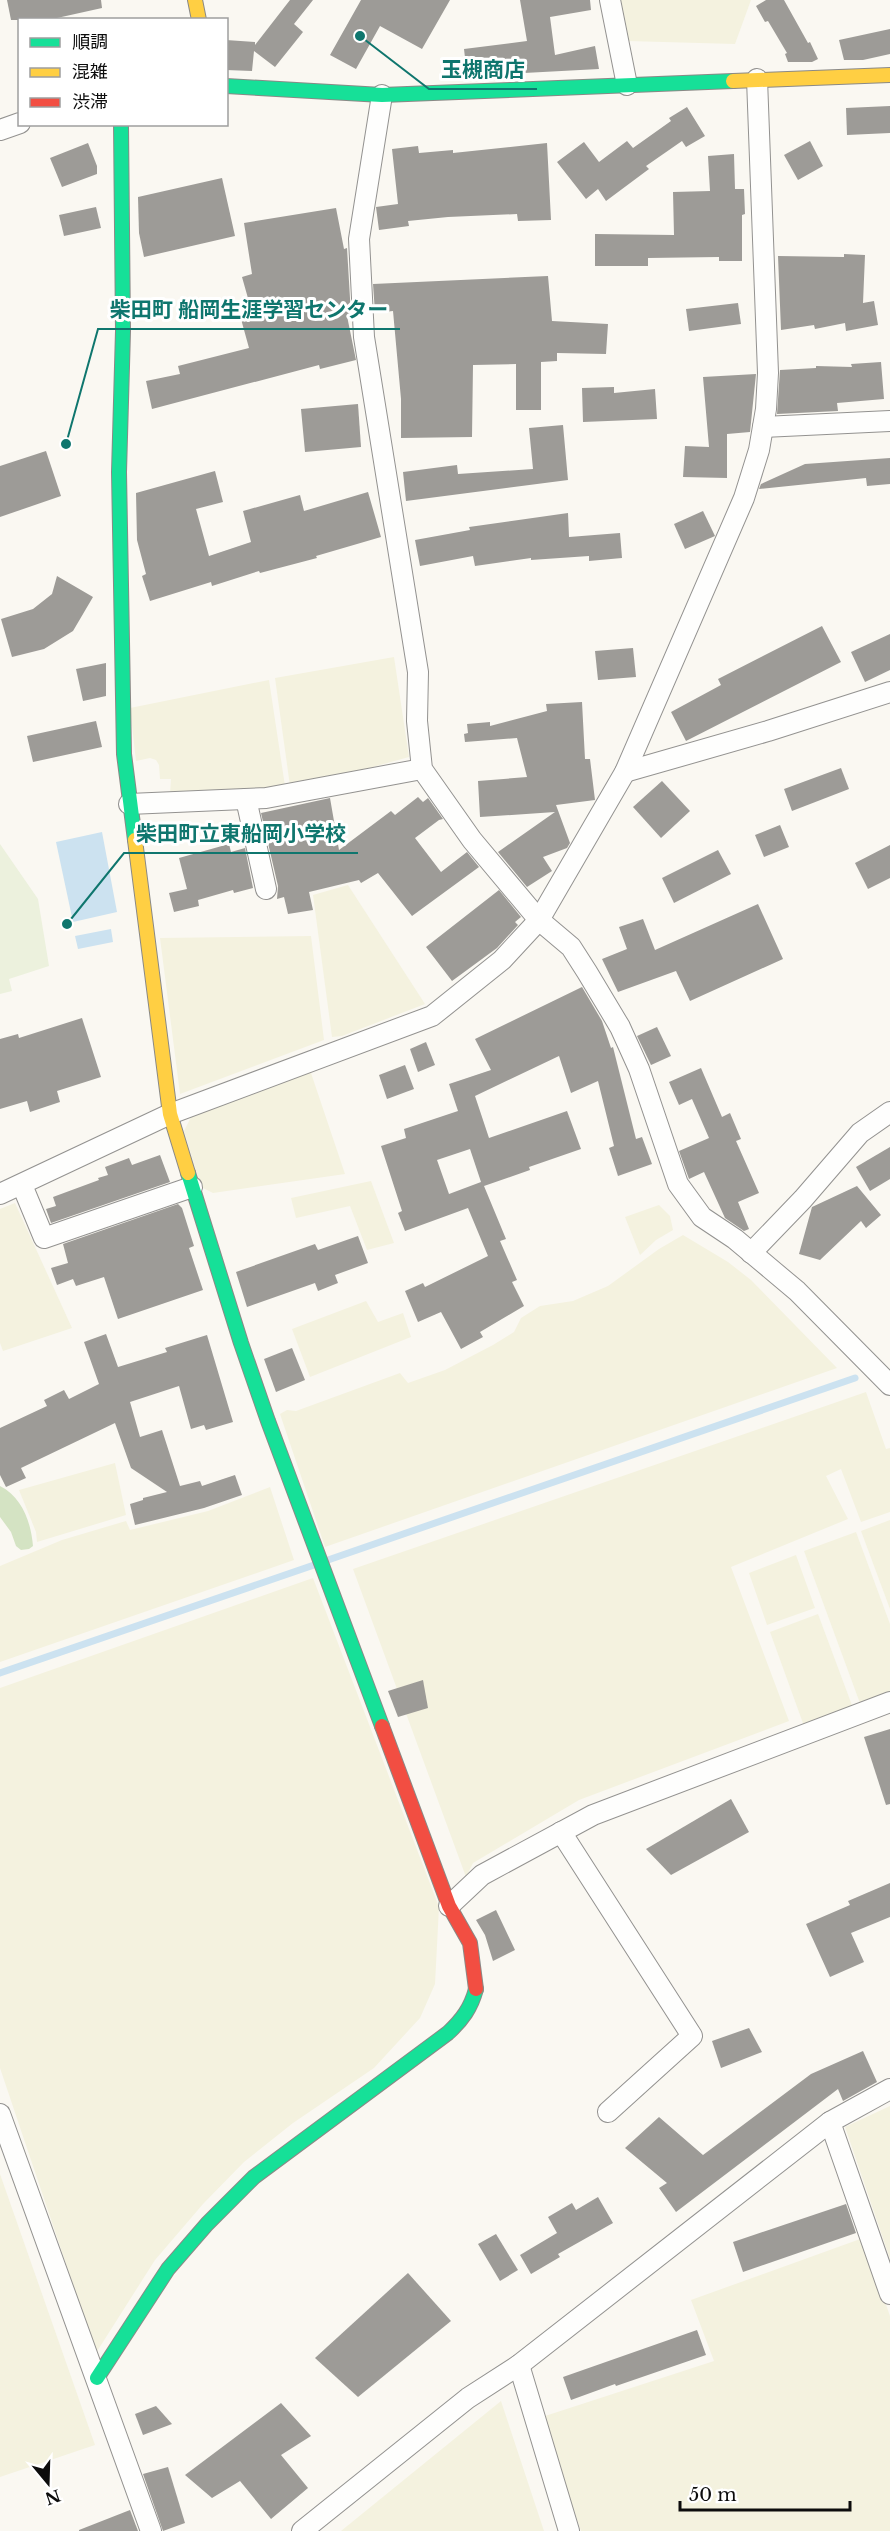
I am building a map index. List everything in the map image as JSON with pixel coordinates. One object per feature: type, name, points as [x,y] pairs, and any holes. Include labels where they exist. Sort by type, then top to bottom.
[{"type":"street","points":[[195,0],[199,18]]},
{"type":"street","points":[[610,0],[627,85]]},
{"type":"street","points":[[228,86],[382,95],[890,75]]},
{"type":"street","points":[[0,1194],[170,1114],[432,1016],[502,960],[539,920],[625,772],[744,498],[759,450],[768,373],[757,79]]},
{"type":"street","points":[[382,95],[358,239],[364,337],[418,672],[417,721],[422,770],[472,840],[539,920],[571,947],[620,1027],[653,1104],[678,1184],[702,1217],[798,1291],[890,1385]]},
{"type":"street","points":[[0,130],[18,124]]},
{"type":"street","points":[[97,2378],[168,2269],[207,2224],[254,2177],[461,2021],[472,2003],[476,1988],[470,1943],[449,1906],[315,1552],[241,1343],[170,1114],[124,754],[119,472],[123,331],[122,126]]},
{"type":"street","points":[[763,427],[890,421]]},
{"type":"street","points":[[625,772],[768,731],[890,692]]},
{"type":"street","points":[[129,804],[293,795],[422,770]]},
{"type":"street","points":[[246,799],[266,889]]},
{"type":"street","points":[[751,1253],[803,1199],[860,1133],[890,1112]]},
{"type":"street","points":[[21,1185],[44,1238],[192,1187]]},
{"type":"street","points":[[449,1906],[482,1875],[593,1815],[890,1702]]},
{"type":"street","points":[[561,1832],[692,2036],[608,2112]]},
{"type":"street","points":[[302,2531],[468,2398],[519,2365],[830,2122],[890,2089]]},
{"type":"street","points":[[0,2114],[151,2531]]},
{"type":"street","points":[[830,2122],[890,2294]]},
{"type":"street","points":[[519,2365],[569,2531]]},
{"type":"shaded area","points":[[618,0],[751,0],[735,44],[627,41]]},
{"type":"shaded area","points":[[394,657],[409,757],[340,776],[290,786],[275,678]]},
{"type":"shaded area","points":[[269,680],[285,786],[248,791],[170,794],[171,779],[160,779],[159,765],[156,760],[150,758],[136,761],[130,708]]},
{"type":"shaded area","points":[[348,885],[425,1004],[342,1036],[332,1037],[313,895]]},
{"type":"shaded area","points":[[311,936],[324,1040],[180,1094],[160,938]]},
{"type":"shaded area","points":[[310,1070],[345,1174],[213,1193],[201,1187],[184,1131],[194,1111]]},
{"type":"shaded area","points":[[371,1181],[394,1243],[367,1250],[350,1206],[296,1218],[291,1198]]},
{"type":"shaded area","points":[[15,1203],[72,1328],[3,1351],[0,1343],[0,1209]]},
{"type":"shaded area","points":[[659,1205],[670,1216],[673,1230],[656,1240],[640,1255],[625,1217]]},
{"type":"shaded area","points":[[683,1235],[728,1262],[751,1280],[837,1368],[325,1547],[280,1414],[287,1410],[296,1411],[400,1373],[408,1383],[445,1370],[514,1332],[521,1318],[540,1306],[573,1301],[608,1286],[659,1249]]},
{"type":"shaded area","points":[[366,1301],[378,1322],[403,1313],[411,1337],[310,1377],[292,1329]]},
{"type":"shaded area","points":[[866,1392],[886,1449],[890,1448],[890,1512],[861,1522],[841,1469],[826,1476],[848,1519],[731,1567],[789,1721],[579,1800],[473,1863],[466,1877],[353,1569]]},
{"type":"shaded area","points":[[115,1463],[126,1515],[37,1542],[36,1532],[19,1490]]},
{"type":"shaded area","points":[[270,1487],[294,1560],[0,1662],[0,1566],[62,1540],[126,1521],[130,1530],[208,1511]]},
{"type":"shaded area","points":[[890,1520],[890,1609],[861,1531]]},
{"type":"shaded area","points":[[856,1532],[890,1624],[890,1695],[861,1706],[804,1551]]},
{"type":"shaded area","points":[[796,1555],[815,1608],[767,1625],[749,1573]]},
{"type":"shaded area","points":[[313,1578],[439,1907],[435,1984],[420,2018],[374,2068],[293,2123],[244,2162],[203,2204],[155,2260],[96,2353],[0,2068],[0,1688]]},
{"type":"shaded area","points":[[818,1614],[853,1708],[804,1726],[770,1632]]},
{"type":"shaded area","points":[[890,2106],[890,2259],[845,2127]]},
{"type":"shaded area","points":[[0,2174],[95,2445],[0,2477]]},
{"type":"shaded area","points":[[863,2238],[890,2316],[890,2531],[581,2531],[542,2417],[714,2361],[691,2300]]},
{"type":"shaded area","points":[[501,2401],[544,2531],[341,2531]]},
{"type":"green space","points":[[0,844],[38,899],[49,966],[9,979],[12,991],[0,994]]},
{"type":"green space","points":[[0,1486],[20,1503],[24,1511],[32,1537],[33,1546],[29,1549],[21,1550],[16,1546],[11,1532],[0,1517]]},
{"type":"water","points":[[102,832],[117,912],[73,922],[56,842]]},
{"type":"water","points":[[111,929],[113,942],[78,949],[75,936]]},
{"type":"building","points":[[7,0],[101,0],[102,8],[57,18],[11,20]]},
{"type":"building","points":[[290,0],[313,0],[294,24],[303,32],[275,67],[254,51],[252,71],[228,70],[228,40],[255,42],[255,45]]},
{"type":"building","points":[[361,0],[450,0],[422,49],[380,26],[356,69],[330,55]]},
{"type":"building","points":[[520,0],[590,0],[591,10],[550,17],[555,55],[595,46],[599,69],[524,73],[524,68],[467,75],[464,49],[527,41]]},
{"type":"building","points":[[766,0],[784,0],[818,59],[812,62],[788,62],[785,54],[787,53],[756,6]]},
{"type":"building","points":[[890,29],[890,54],[863,60],[844,60],[839,40]]},
{"type":"building","points":[[890,106],[890,133],[847,135],[846,108]]},
{"type":"building","points":[[687,107],[705,136],[686,147],[682,141],[646,166],[649,169],[606,201],[598,189],[586,199],[557,162],[584,142],[599,162],[627,141],[633,148],[671,121],[669,118]]},
{"type":"building","points":[[810,141],[823,166],[798,180],[784,155]]},
{"type":"building","points":[[88,143],[97,166],[97,174],[62,187],[50,158]]},
{"type":"building","points":[[547,143],[551,220],[518,221],[517,214],[448,217],[408,221],[409,226],[379,230],[376,207],[398,204],[392,149],[418,146],[419,153],[453,150],[453,153]]},
{"type":"building","points":[[734,154],[735,189],[744,189],[742,261],[719,261],[719,257],[648,258],[648,266],[595,266],[595,234],[674,235],[673,192],[710,191],[708,156]]},
{"type":"building","points":[[222,178],[235,236],[144,257],[139,233],[138,197]]},
{"type":"building","points":[[96,207],[101,228],[64,236],[59,215]]},
{"type":"building","points":[[336,208],[344,249],[347,248],[351,315],[347,316],[356,360],[320,369],[319,365],[152,409],[146,381],[180,374],[178,366],[249,348],[241,319],[253,316],[242,277],[252,274],[244,223]]},
{"type":"building","points":[[844,254],[865,255],[863,303],[874,301],[878,325],[846,331],[845,323],[815,329],[814,325],[781,330],[778,256],[844,257]]},
{"type":"building","points":[[548,276],[552,321],[608,324],[606,354],[557,353],[557,361],[541,362],[541,410],[516,410],[516,364],[473,365],[472,437],[401,438],[401,399],[393,311],[375,313],[373,284]]},
{"type":"building","points":[[738,303],[741,324],[689,331],[686,309]]},
{"type":"building","points":[[881,362],[884,399],[837,403],[838,411],[777,414],[780,370],[816,368],[816,366],[852,367],[851,364]]},
{"type":"building","points":[[756,374],[750,432],[727,434],[727,478],[683,477],[685,446],[709,447],[703,377]]},
{"type":"building","points":[[614,387],[614,393],[655,389],[657,419],[583,422],[582,388]]},
{"type":"building","points":[[358,404],[361,447],[305,452],[301,409]]},
{"type":"building","points":[[563,425],[568,480],[406,501],[403,472],[457,465],[458,474],[533,469],[529,428]]},
{"type":"building","points":[[46,451],[61,496],[0,517],[0,466]]},
{"type":"building","points":[[890,458],[890,484],[867,486],[866,478],[759,489],[761,484],[805,464]]},
{"type":"building","points":[[215,471],[223,502],[196,509],[209,556],[251,542],[243,511],[300,495],[304,511],[368,492],[381,537],[316,556],[317,558],[260,573],[259,571],[212,586],[211,582],[150,601],[142,576],[146,574],[137,540],[136,493]]},
{"type":"building","points":[[703,511],[715,536],[685,549],[674,524]]},
{"type":"building","points":[[568,513],[569,537],[620,533],[622,558],[589,561],[589,556],[531,560],[531,558],[475,566],[473,556],[420,566],[415,540],[470,530],[469,527]]},
{"type":"building","points":[[57,576],[93,597],[73,631],[44,649],[12,657],[1,619],[33,609],[52,594]]},
{"type":"building","points":[[822,626],[841,662],[686,741],[671,712],[721,685],[718,679]]},
{"type":"building","points":[[890,634],[890,670],[865,682],[851,652]]},
{"type":"building","points":[[633,648],[636,677],[598,680],[595,651]]},
{"type":"building","points":[[106,663],[106,696],[83,701],[76,669]]},
{"type":"building","points":[[582,702],[585,759],[590,759],[595,800],[556,805],[570,843],[567,848],[543,857],[552,871],[527,887],[498,852],[555,812],[480,817],[478,781],[527,777],[517,738],[465,742],[464,734],[468,733],[467,724],[490,722],[490,726],[547,711],[546,704]]},
{"type":"building","points":[[96,721],[102,747],[33,762],[27,736]]},
{"type":"building","points":[[841,768],[849,789],[792,811],[784,789]]},
{"type":"building","points":[[662,781],[690,811],[661,838],[633,807]]},
{"type":"building","points":[[418,797],[423,802],[428,798],[443,819],[415,838],[441,872],[467,852],[479,867],[412,916],[378,873],[361,883],[359,880],[309,892],[313,910],[288,914],[284,897],[277,899],[278,886],[261,813],[330,798],[339,850],[391,811],[395,815]]},
{"type":"building","points":[[780,825],[789,847],[764,857],[755,835]]},
{"type":"building","points":[[229,844],[231,852],[245,848],[253,888],[234,893],[233,890],[198,900],[199,906],[174,912],[169,893],[187,889],[179,858]]},
{"type":"building","points":[[890,845],[890,878],[868,889],[855,863]]},
{"type":"building","points":[[718,850],[731,874],[674,903],[662,878]]},
{"type":"building","points":[[499,890],[521,917],[515,922],[518,925],[497,948],[452,981],[426,947]]},
{"type":"building","points":[[758,904],[783,959],[690,1001],[676,971],[618,992],[602,959],[627,949],[619,927],[643,919],[655,950]]},
{"type":"building","points":[[582,987],[602,1021],[611,1048],[613,1047],[636,1139],[642,1137],[652,1164],[618,1176],[609,1148],[614,1146],[598,1081],[571,1093],[559,1056],[475,1096],[489,1138],[567,1111],[581,1149],[484,1186],[506,1239],[500,1241],[517,1280],[512,1282],[524,1306],[480,1332],[483,1337],[461,1349],[441,1312],[418,1322],[405,1291],[423,1283],[425,1287],[488,1256],[468,1208],[405,1231],[398,1213],[402,1211],[381,1146],[406,1138],[404,1129],[458,1111],[449,1084],[491,1070],[475,1039]],"holes":[[[470,1149],[481,1182],[449,1194],[437,1160]]]},
{"type":"building","points":[[82,1018],[101,1077],[57,1091],[60,1102],[30,1112],[27,1101],[0,1109],[0,1039],[18,1034],[19,1038]]},
{"type":"building","points":[[657,1027],[671,1056],[651,1065],[637,1036]]},
{"type":"building","points":[[426,1042],[435,1065],[418,1072],[410,1049]]},
{"type":"building","points":[[405,1065],[414,1089],[387,1099],[379,1075]]},
{"type":"building","points":[[701,1068],[722,1117],[730,1113],[741,1139],[736,1141],[759,1193],[738,1202],[749,1229],[744,1231],[725,1218],[704,1172],[689,1179],[679,1151],[709,1138],[692,1099],[679,1105],[669,1082]]},
{"type":"building","points":[[890,1147],[890,1179],[870,1191],[856,1167]]},
{"type":"building","points":[[160,1155],[170,1182],[51,1223],[46,1209],[56,1206],[53,1197],[108,1175],[105,1167],[129,1158],[132,1165]]},
{"type":"building","points":[[857,1186],[881,1215],[866,1228],[861,1221],[820,1260],[799,1254],[812,1207]]},
{"type":"building","points":[[178,1204],[182,1208],[194,1246],[189,1248],[203,1290],[118,1319],[104,1277],[76,1286],[73,1279],[57,1285],[51,1268],[68,1263],[63,1244]]},
{"type":"building","points":[[358,1236],[368,1263],[335,1275],[338,1283],[318,1291],[315,1283],[247,1307],[236,1272],[315,1244],[318,1250]]},
{"type":"building","points":[[106,1334],[118,1367],[167,1352],[165,1348],[207,1335],[233,1422],[206,1430],[204,1425],[191,1429],[179,1386],[130,1402],[140,1437],[162,1430],[180,1486],[200,1481],[202,1486],[235,1475],[242,1495],[204,1508],[135,1525],[130,1504],[167,1492],[131,1468],[115,1423],[21,1468],[26,1478],[6,1487],[0,1475],[0,1428],[47,1406],[44,1400],[64,1390],[69,1399],[99,1384],[84,1342]]},
{"type":"building","points":[[292,1348],[305,1380],[276,1392],[264,1359]]},
{"type":"building","points":[[423,1680],[428,1708],[398,1717],[388,1691]]},
{"type":"building","points":[[890,1729],[890,1804],[886,1805],[864,1737]]},
{"type":"building","points":[[731,1799],[749,1832],[671,1875],[646,1849]]},
{"type":"building","points":[[890,1883],[890,1917],[851,1933],[864,1962],[830,1977],[806,1924],[850,1905],[848,1901]]},
{"type":"building","points":[[496,1910],[515,1950],[493,1961],[485,1935],[476,1920]]},
{"type":"building","points":[[749,2028],[762,2052],[721,2068],[712,2041]]},
{"type":"building","points":[[863,2051],[877,2082],[843,2101],[838,2089],[676,2212],[659,2188],[667,2183],[625,2148],[659,2117],[703,2155],[811,2074]]},
{"type":"building","points":[[598,2197],[613,2223],[558,2254],[560,2257],[531,2274],[520,2255],[557,2233],[548,2217],[572,2203],[576,2210]]},
{"type":"building","points":[[846,2204],[856,2233],[743,2272],[733,2242]]},
{"type":"building","points":[[496,2234],[518,2270],[500,2281],[478,2244]]},
{"type":"building","points":[[408,2273],[451,2321],[358,2397],[315,2358]]},
{"type":"building","points":[[697,2330],[706,2355],[571,2400],[563,2377]]},
{"type":"building","points":[[281,2403],[311,2436],[281,2455],[308,2488],[271,2519],[240,2481],[212,2498],[185,2475]]},
{"type":"building","points":[[156,2406],[172,2424],[143,2435],[135,2414]]},
{"type":"building","points":[[168,2467],[185,2523],[163,2531],[143,2474]]},
{"type":"building","points":[[130,2510],[138,2531],[79,2531],[79,2530]]},
{"type":"waterway","points":[[328,1560],[855,1378]]},
{"type":"waterway","points":[[0,1673],[314,1565]]},
{"type":"traffic: fast","points":[[228,86],[382,95],[733,81]]},
{"type":"traffic: fast","points":[[121,126],[123,331],[119,472],[124,754],[135,840]]},
{"type":"traffic: fast","points":[[188,1173],[268,1421],[382,1726]]},
{"type":"traffic: fast","points":[[97,2378],[168,2269],[207,2224],[254,2177],[448,2033],[465,2013],[476,1989]]},
{"type":"traffic: slow","points":[[195,0],[199,18]]},
{"type":"traffic: slow","points":[[733,81],[890,75]]},
{"type":"traffic: slow","points":[[135,840],[170,1114],[188,1173]]},
{"type":"traffic: jam","points":[[382,1726],[449,1906],[470,1943],[476,1989]]},
{"type":"place","name":"玉槻商店","points":[[360,36]]},
{"type":"place","name":"柴田町 船岡生涯学習センター","points":[[66,444]]},
{"type":"place","name":"柴田町立東船岡小学校","points":[[67,924]]}]
